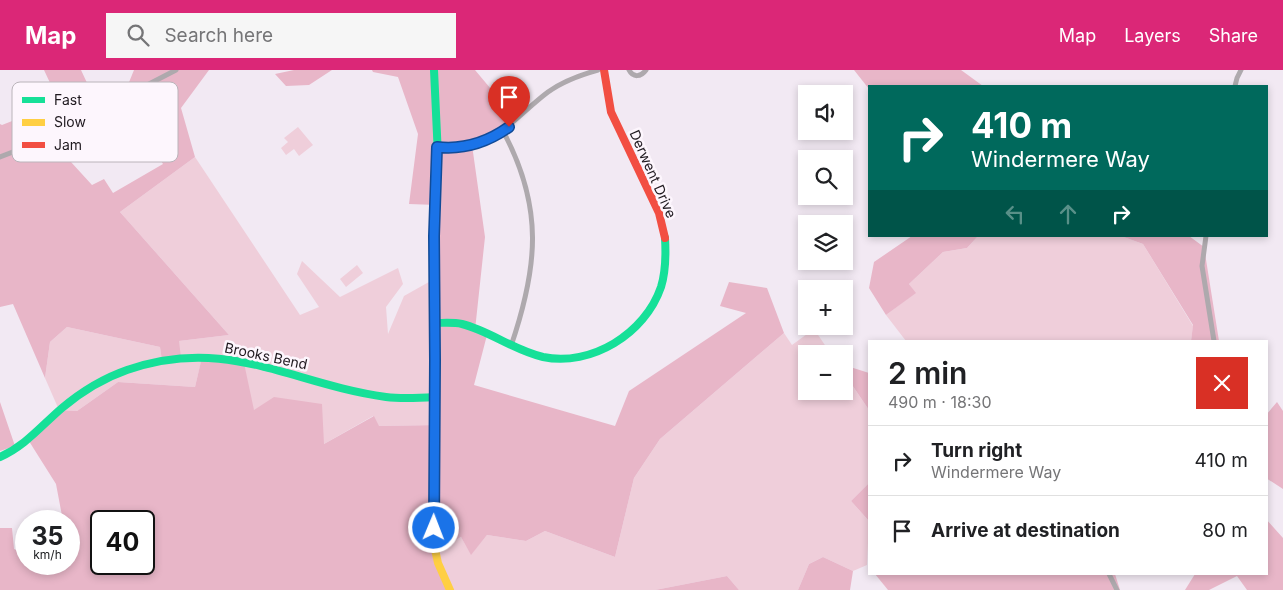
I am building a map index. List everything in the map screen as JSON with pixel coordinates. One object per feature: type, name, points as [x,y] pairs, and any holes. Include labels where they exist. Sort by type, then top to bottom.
[{"type":"street","points":[[153,82],[176,70]]},
{"type":"street","points":[[434,70],[437,147],[434,236],[434,545],[438,563],[450,590]]},
{"type":"street","points":[[437,147],[461,147],[487,140],[503,131],[560,84],[579,75],[598,70]]},
{"type":"street","name":"Derwent Drive","points":[[435,323],[461,324],[528,353],[553,358],[579,357],[615,344],[636,328],[652,307],[662,285],[666,256],[663,225],[612,112],[604,70]]},
{"type":"street","points":[[629,70],[631,74],[637,76],[646,70]]},
{"type":"street","points":[[1235,85],[1241,70]]},
{"type":"street","points":[[503,131],[514,150],[524,180],[533,238],[527,298],[512,346]]},
{"type":"street","points":[[0,158],[12,153]]},
{"type":"street","points":[[1206,237],[1202,266],[1214,340]]},
{"type":"street","name":"Brooks Bend","points":[[0,457],[23,445],[62,408],[92,386],[125,371],[181,358],[199,357],[233,360],[367,394],[407,398],[435,397]]},
{"type":"street","points":[[1110,575],[1117,590]]},
{"type":"shaded area","points":[[44,70],[81,70],[87,82],[50,82]]},
{"type":"shaded area","points":[[134,70],[209,70],[181,108],[195,157],[120,212],[229,335],[179,341],[181,358],[162,361],[160,347],[67,327],[50,342],[45,378],[13,304],[0,307],[0,124],[12,121],[12,162],[71,162],[92,185],[104,179],[113,193],[163,164],[162,162],[178,162],[178,82],[129,82]]},
{"type":"shaded area","points":[[294,70],[332,70],[309,85],[286,86],[275,74]]},
{"type":"shaded area","points":[[372,70],[475,70],[516,119],[472,145],[485,237],[475,330],[487,335],[474,385],[615,426],[629,391],[746,313],[720,306],[729,282],[767,288],[784,333],[660,439],[634,478],[615,557],[545,531],[526,541],[487,535],[471,555],[461,537],[435,551],[450,590],[0,590],[0,528],[12,528],[15,549],[15,575],[80,575],[80,510],[61,510],[56,484],[27,438],[59,410],[77,411],[118,382],[195,387],[202,357],[244,363],[254,410],[274,397],[322,404],[324,444],[374,416],[379,426],[438,425],[437,205],[409,204],[418,134],[398,77],[373,72]]},
{"type":"shaded area","points":[[854,70],[961,70],[982,85],[868,85],[868,88]]},
{"type":"shaded area","points":[[298,127],[313,145],[299,156],[294,149],[286,155],[281,148],[288,142],[284,138]]},
{"type":"shaded area","points":[[195,157],[300,315],[319,307],[297,274],[302,261],[340,297],[398,268],[403,284],[386,307],[388,334],[404,296],[436,278],[438,425],[378,426],[373,416],[324,444],[254,410],[202,358],[195,387],[118,382],[77,411],[59,410],[45,378],[50,342],[67,327],[160,347],[162,361],[179,341],[229,335],[120,212]]},
{"type":"shaded area","points":[[911,237],[977,237],[967,248],[943,252],[909,284],[916,293],[886,315],[869,288],[874,262]]},
{"type":"shaded area","points":[[977,237],[1124,237],[1143,244],[1193,326],[1191,340],[905,340],[886,315],[915,293],[909,284],[943,252],[967,248]]},
{"type":"shaded area","points":[[1124,237],[1190,237],[1204,247],[1219,340],[1191,340],[1193,325],[1143,244]]},
{"type":"shaded area","points":[[357,265],[363,273],[346,287],[340,279]]},
{"type":"shaded area","points":[[784,333],[792,345],[806,335],[818,335],[825,345],[798,345],[798,400],[853,400],[853,386],[868,409],[868,484],[851,501],[868,520],[867,565],[853,571],[823,557],[809,564],[798,590],[739,590],[727,576],[655,590],[450,590],[435,551],[461,537],[471,554],[487,535],[526,541],[545,531],[615,557],[634,478],[660,439]]},
{"type":"shaded area","points":[[853,368],[868,373],[868,409],[853,386]]},
{"type":"shaded area","points":[[0,402],[15,446],[0,451]]},
{"type":"shaded area","points":[[1277,402],[1283,411],[1283,489],[1268,479],[1268,413]]},
{"type":"shaded area","points":[[868,484],[868,520],[851,501]]},
{"type":"shaded area","points":[[1268,521],[1283,538],[1283,590],[1247,590],[1237,576],[1209,590],[1185,590],[1194,575],[1268,575]]},
{"type":"shaded area","points":[[823,557],[853,571],[850,590],[798,590],[809,564]]},
{"type":"shaded area","points":[[876,575],[1115,575],[1120,590],[888,590]]},
{"type":"shaded area","points":[[727,576],[739,590],[655,590]]},
{"type":"traffic: fast","points":[[434,70],[438,156],[434,279]]},
{"type":"traffic: fast","points":[[435,323],[455,323],[472,327],[522,350],[543,357],[561,359],[597,352],[629,332],[643,319],[653,304],[664,275],[665,238]]},
{"type":"traffic: fast","points":[[0,457],[25,441],[62,408],[93,386],[127,370],[163,361],[196,358],[228,360],[352,391],[386,397],[435,397]]},
{"type":"traffic: slow","points":[[434,279],[434,545],[438,563],[450,590]]},
{"type":"traffic: jam","points":[[604,70],[611,112],[659,213],[665,238]]},
{"type":"route","points":[[434,528],[434,236],[437,147],[461,147],[474,144],[487,140],[509,127]]}]
